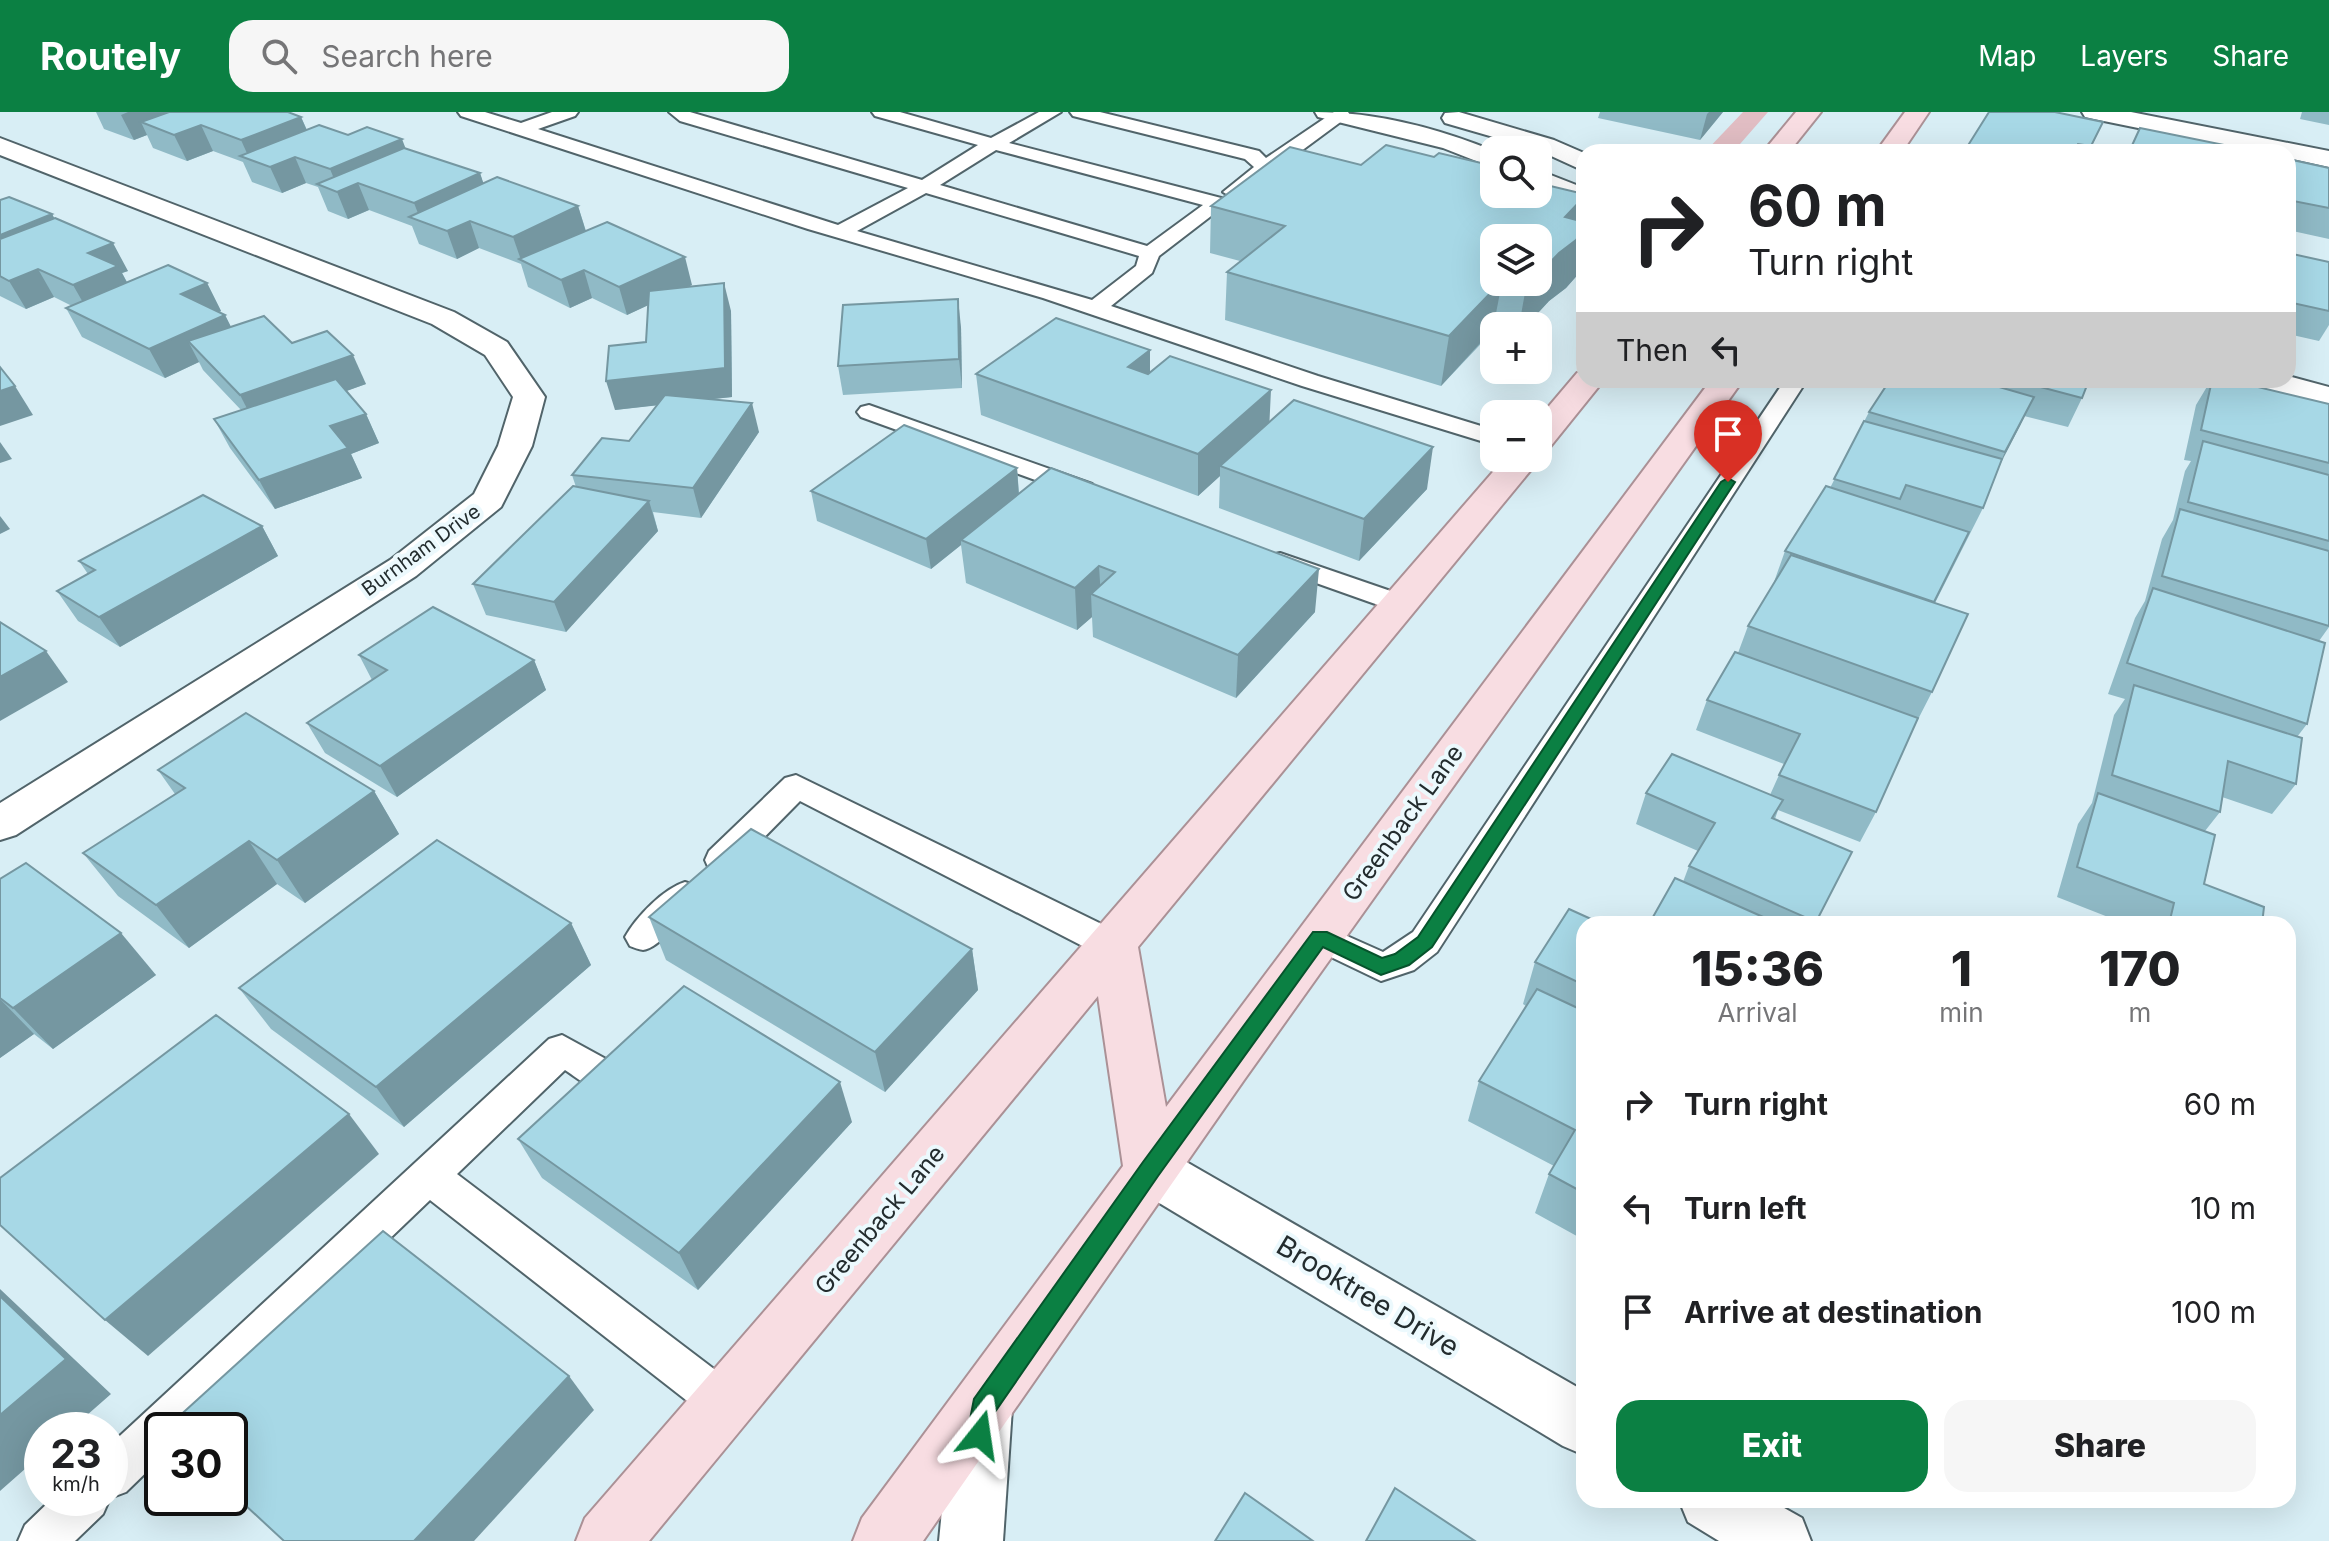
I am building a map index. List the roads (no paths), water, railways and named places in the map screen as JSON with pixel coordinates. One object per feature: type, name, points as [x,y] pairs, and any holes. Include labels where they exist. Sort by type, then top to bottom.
[{"type":"main road","points":[[1783,144],[1809,112]]},
{"type":"main road","points":[[1895,144],[1917,112]]},
{"type":"main road","points":[[1552,423],[1581,388]]},
{"type":"main road","name":"Greenback Lane","points":[[885,1541],[1150,1169],[1721,388]]},
{"type":"main road","name":"Greenback Lane","points":[[608,1541],[1114,946],[1398,603],[1511,472]]},
{"type":"main road","points":[[1114,946],[1150,1169]]},
{"type":"street","points":[[1427,112],[1545,145],[1576,159]]},
{"type":"street","points":[[2094,112],[2254,144]]},
{"type":"street","points":[[1334,114],[1452,143],[1480,154]]},
{"type":"street","name":"Burnham Drive","points":[[0,146],[443,318],[496,349],[529,397],[515,446],[489,500],[403,568],[0,824]]},
{"type":"street","points":[[2296,152],[2329,159]]},
{"type":"street","points":[[0,176],[40,162]]},
{"type":"street","points":[[1552,184],[1576,194]]},
{"type":"street","points":[[2296,388],[2329,397]]},
{"type":"street","name":"Brooktree Drive","points":[[1150,1169],[1576,1420]]},
{"type":"street","points":[[971,1541],[982,1408]]},
{"type":"street","points":[[1723,1508],[1779,1541]]},
{"type":"lane","points":[[467,112],[840,232],[1095,308],[1310,381],[1480,434]]},
{"type":"lane","points":[[521,129],[569,112]]},
{"type":"lane","points":[[881,112],[1218,203]]},
{"type":"lane","points":[[840,232],[1052,112]]},
{"type":"lane","points":[[1079,112],[1252,155],[1265,167]]},
{"type":"lane","points":[[688,114],[1150,253]]},
{"type":"lane","points":[[1095,308],[1145,269],[1150,253],[1334,114]]},
{"type":"lane","points":[[1320,937],[1381,967],[1402,960],[1425,942],[1791,388]]},
{"type":"lane","points":[[869,412],[1104,497]]},
{"type":"lane","points":[[1251,550],[1398,603]]},
{"type":"lane","points":[[642,937],[796,786],[1114,946]]},
{"type":"lane","points":[[128,1459],[562,1050],[613,1081]]},
{"type":"lane","points":[[429,1176],[724,1403]]},
{"type":"lane","points":[[41,1541],[68,1516]]}]
